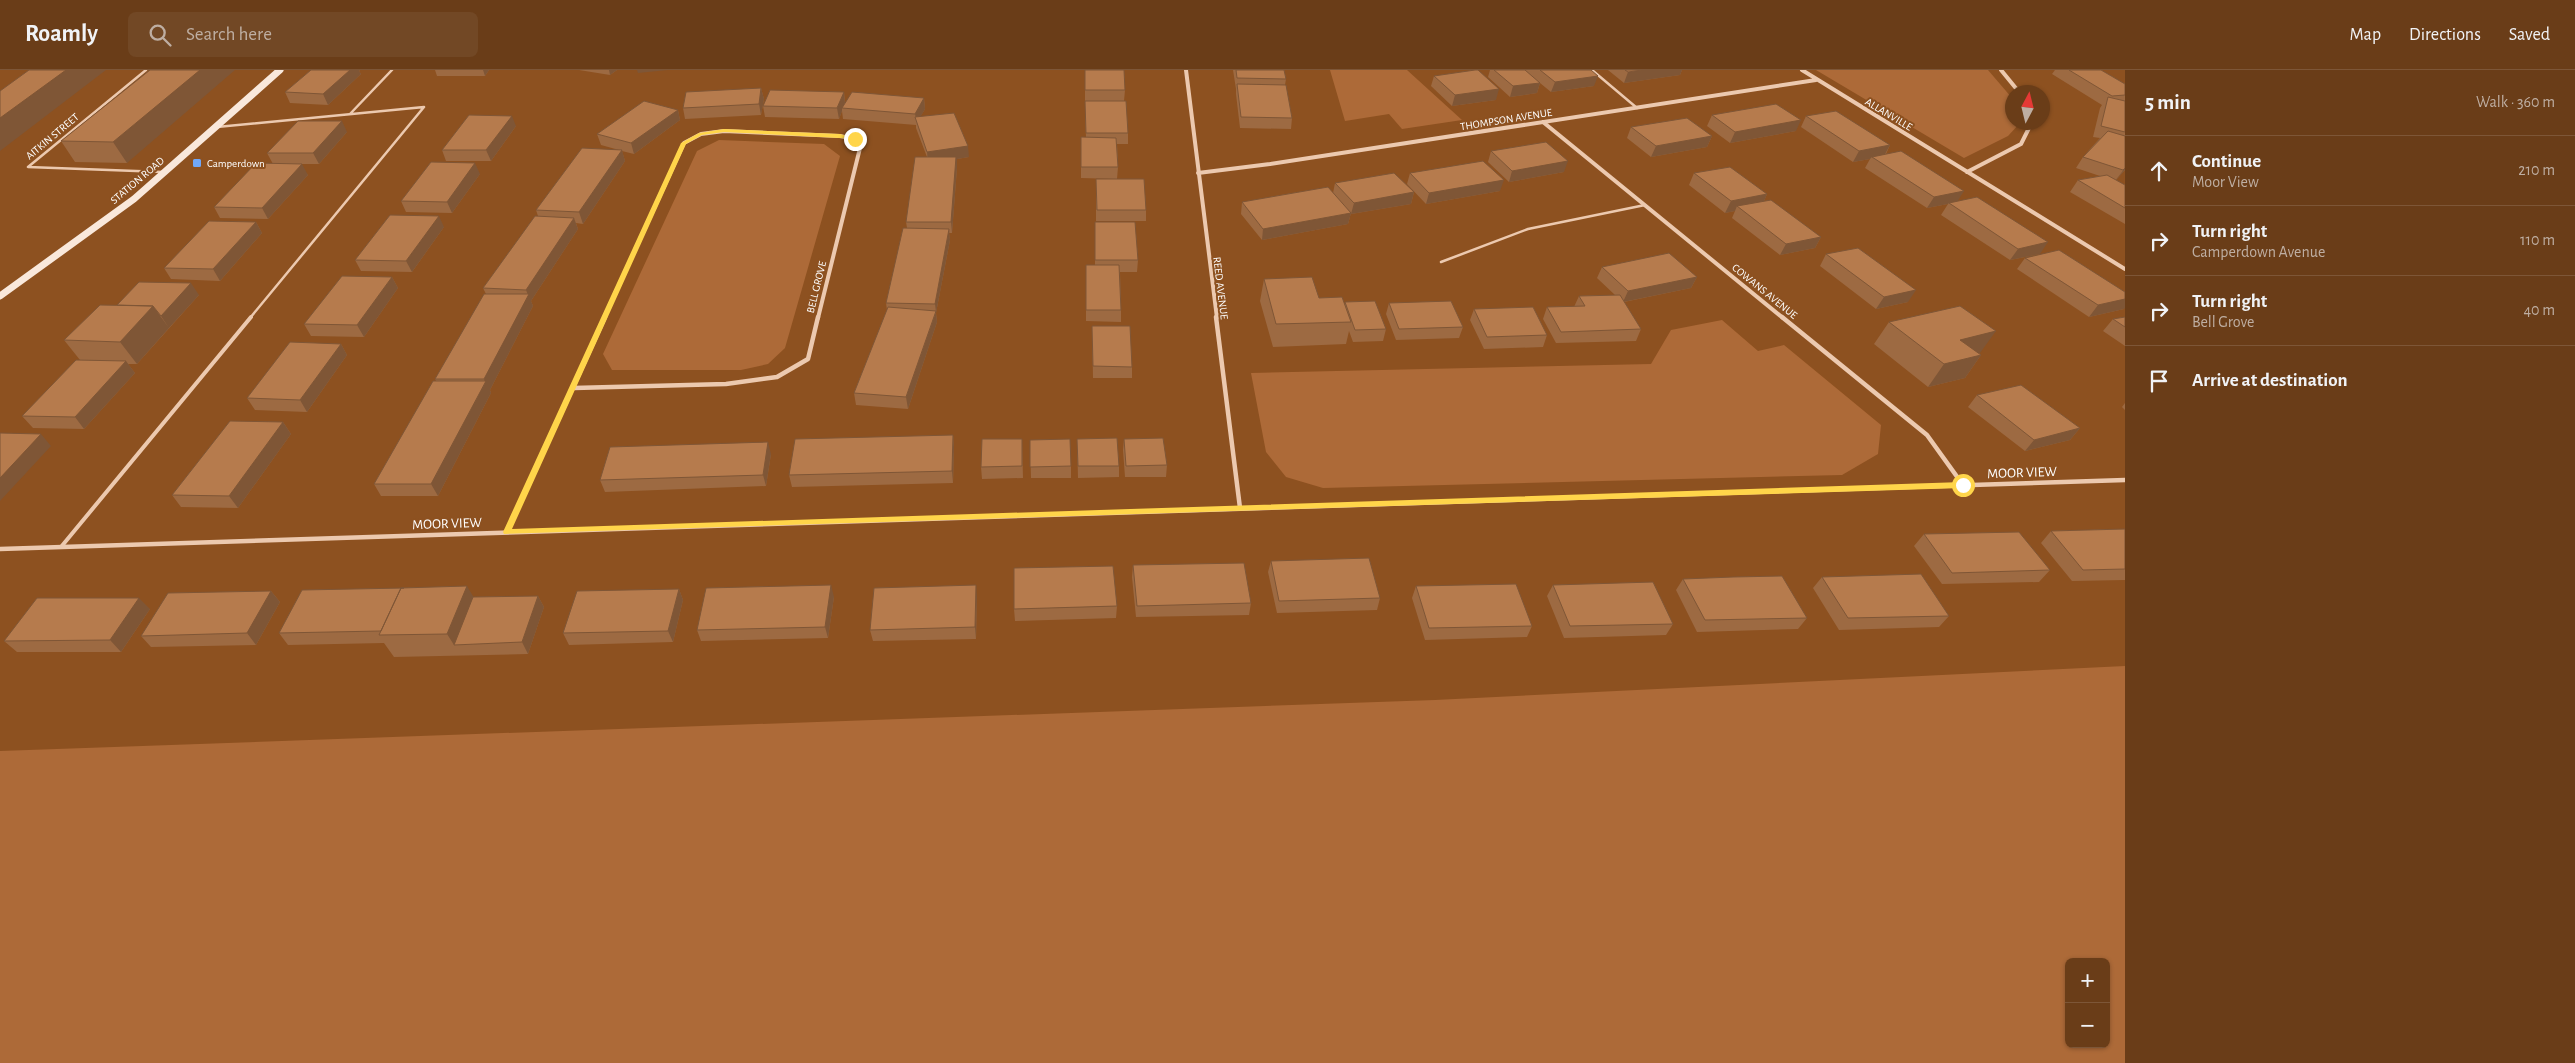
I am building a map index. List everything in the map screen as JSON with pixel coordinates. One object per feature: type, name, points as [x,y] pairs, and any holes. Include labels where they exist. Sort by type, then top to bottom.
[{"type":"main road","name":"STATION ROAD","points":[[0,296],[134,199],[280,70]]},
{"type":"street","name":"REED AVENUE","points":[[1186,70],[1240,508]]},
{"type":"street","name":"ALLANVILLE","points":[[1802,70],[2125,269]]},
{"type":"street","points":[[2001,70],[2013,85]]},
{"type":"street","name":"THOMPSON AVENUE","points":[[1198,173],[1270,164],[1816,80]]},
{"type":"street","name":"COWANS AVENUE","points":[[1543,122],[1927,435],[1963,485]]},
{"type":"street","points":[[1967,172],[2021,144],[2030,130]]},
{"type":"street","name":"BELL GROVE","points":[[724,131],[840,136],[855,139],[860,148],[808,359],[777,377],[726,384],[574,388],[684,143],[701,134],[724,131]]},
{"type":"street","points":[[507,532],[574,388]]},
{"type":"street","name":"MOOR VIEW","points":[[0,549],[2125,480]]},
{"type":"lane","name":"AITKIN STREET","points":[[146,70],[28,167],[165,172]]},
{"type":"lane","points":[[350,114],[392,70]]},
{"type":"lane","points":[[1592,70],[1637,108]]},
{"type":"lane","points":[[61,547],[424,107],[215,128]]},
{"type":"lane","points":[[1441,262],[1528,228],[1645,205]]},
{"type":"shaded area","points":[[1330,70],[1407,70],[1462,120],[1402,129],[1389,114],[1345,121]]},
{"type":"shaded area","points":[[1816,70],[1988,70],[2005,90],[2005,130],[2014,130],[2008,136],[1964,158]]},
{"type":"shaded area","points":[[719,140],[824,144],[840,156],[785,348],[768,364],[741,370],[612,370],[603,354],[697,151]]},
{"type":"shaded area","points":[[1722,320],[1758,351],[1784,345],[1881,425],[1878,454],[1842,475],[1323,488],[1286,477],[1266,452],[1251,373],[1651,364],[1671,330]]},
{"type":"shaded area","points":[[2125,666],[2125,1063],[0,1063],[0,751],[1435,700]]},
{"type":"building","points":[[29,70],[66,70],[0,118],[0,91]]},
{"type":"building","points":[[150,70],[200,70],[113,142],[61,141]]},
{"type":"building","points":[[311,70],[350,70],[323,94],[285,92]]},
{"type":"building","points":[[1085,70],[1124,70],[1125,90],[1085,90]]},
{"type":"building","points":[[1236,70],[1284,70],[1286,79],[1237,78]]},
{"type":"building","points":[[1478,70],[1499,89],[1455,95],[1434,76]]},
{"type":"building","points":[[1494,70],[1525,70],[1540,83],[1513,86]]},
{"type":"building","points":[[1540,70],[1591,70],[1598,76],[1555,82]]},
{"type":"building","points":[[1625,70],[1642,70],[1628,72]]},
{"type":"building","points":[[2069,70],[2101,70],[2125,84],[2125,95],[2112,96]]},
{"type":"building","points":[[1237,84],[1286,85],[1292,118],[1241,117]]},
{"type":"building","points":[[761,88],[759,104],[683,108],[686,92]]},
{"type":"building","points":[[770,90],[844,92],[837,108],[763,106]]},
{"type":"building","points":[[852,92],[924,98],[915,114],[842,108]]},
{"type":"building","points":[[2108,97],[2125,101],[2125,132],[2101,126]]},
{"type":"building","points":[[644,101],[678,110],[631,143],[597,134]]},
{"type":"building","points":[[1085,101],[1126,101],[1128,133],[1086,133]]},
{"type":"building","points":[[1776,104],[1801,120],[1735,132],[1712,115]]},
{"type":"building","points":[[1836,111],[1890,145],[1859,151],[1806,116]]},
{"type":"building","points":[[954,113],[968,146],[927,152],[915,117]]},
{"type":"building","points":[[469,115],[512,116],[486,150],[442,150]]},
{"type":"building","points":[[1687,118],[1712,136],[1656,146],[1631,127]]},
{"type":"building","points":[[298,121],[342,121],[313,153],[267,153]]},
{"type":"building","points":[[2108,131],[2125,136],[2125,168],[2123,170],[2083,157]]},
{"type":"building","points":[[1081,137],[1116,138],[1118,167],[1081,167]]},
{"type":"building","points":[[1546,142],[1568,161],[1512,171],[1491,151]]},
{"type":"building","points":[[582,148],[622,150],[579,212],[536,210]]},
{"type":"building","points":[[1901,151],[1964,191],[1934,197],[1872,157]]},
{"type":"building","points":[[915,157],[956,157],[951,222],[906,222]]},
{"type":"building","points":[[1483,161],[1504,180],[1429,193],[1410,173]]},
{"type":"building","points":[[431,162],[475,163],[447,202],[401,201]]},
{"type":"building","points":[[256,163],[302,164],[262,208],[214,207]]},
{"type":"building","points":[[1730,167],[1767,194],[1731,201],[1694,173]]},
{"type":"building","points":[[1394,173],[1414,192],[1354,203],[1335,183]]},
{"type":"building","points":[[2107,175],[2125,185],[2125,208],[2078,180]]},
{"type":"building","points":[[1096,179],[1144,179],[1146,210],[1097,210]]},
{"type":"building","points":[[1328,187],[1351,213],[1263,229],[1242,202]]},
{"type":"building","points":[[1977,197],[2048,242],[2018,249],[1949,203]]},
{"type":"building","points":[[1771,200],[1821,237],[1786,244],[1737,206]]},
{"type":"building","points":[[390,215],[439,216],[406,261],[355,260]]},
{"type":"building","points":[[535,216],[574,218],[526,290],[483,288]]},
{"type":"building","points":[[209,221],[256,222],[213,269],[164,268]]},
{"type":"building","points":[[1095,222],[1135,222],[1138,260],[1095,260]]},
{"type":"building","points":[[903,228],[949,229],[935,304],[886,303]]},
{"type":"building","points":[[1858,248],[1916,290],[1884,297],[1826,254]]},
{"type":"building","points":[[2059,250],[2125,292],[2125,299],[2098,305],[2025,258]]},
{"type":"building","points":[[1669,253],[1697,277],[1628,291],[1602,267]]},
{"type":"building","points":[[1086,265],[1119,265],[1121,310],[1086,310]]},
{"type":"building","points":[[342,276],[392,277],[357,325],[304,324]]},
{"type":"building","points":[[1312,277],[1319,298],[1342,297],[1351,322],[1276,324],[1264,279]]},
{"type":"building","points":[[139,282],[191,283],[161,316],[153,306],[117,305]]},
{"type":"building","points":[[484,294],[529,294],[484,379],[435,379]]},
{"type":"building","points":[[1620,295],[1641,329],[1561,332],[1547,307],[1585,306],[1579,296]]},
{"type":"building","points":[[1375,301],[1386,329],[1355,330],[1345,302]]},
{"type":"building","points":[[1451,301],[1463,327],[1399,329],[1389,303]]},
{"type":"building","points":[[100,305],[153,306],[120,342],[64,340]]},
{"type":"building","points":[[1960,306],[1996,331],[1960,340],[1981,355],[1944,364],[1889,322]]},
{"type":"building","points":[[888,307],[936,311],[906,397],[854,393]]},
{"type":"building","points":[[1533,307],[1547,335],[1487,337],[1474,309]]},
{"type":"building","points":[[2125,317],[2125,327],[2113,319]]},
{"type":"building","points":[[1092,326],[1130,326],[1132,367],[1093,366]]},
{"type":"building","points":[[290,342],[341,344],[300,400],[247,398]]},
{"type":"building","points":[[76,360],[126,361],[75,417],[22,416]]},
{"type":"building","points":[[433,381],[486,381],[431,484],[374,484]]},
{"type":"building","points":[[2021,385],[2080,428],[2034,440],[1977,395]]},
{"type":"building","points":[[230,421],[283,422],[229,496],[172,495]]},
{"type":"building","points":[[0,433],[41,434],[0,478]]},
{"type":"building","points":[[953,435],[952,471],[789,475],[795,439]]},
{"type":"building","points":[[1117,438],[1119,466],[1078,466],[1077,439]]},
{"type":"building","points":[[1163,438],[1167,465],[1126,466],[1124,439]]},
{"type":"building","points":[[982,439],[1022,439],[1022,466],[981,467]]},
{"type":"building","points":[[1070,439],[1071,466],[1030,467],[1030,440]]},
{"type":"building","points":[[768,442],[763,475],[600,480],[610,447]]},
{"type":"building","points":[[2125,529],[2125,569],[2083,570],[2051,531]]},
{"type":"building","points":[[2019,532],[2050,570],[1952,573],[1924,534]]},
{"type":"building","points":[[1369,558],[1380,598],[1279,601],[1271,561]]},
{"type":"building","points":[[1244,563],[1251,603],[1137,606],[1133,565]]},
{"type":"building","points":[[1113,566],[1117,606],[1014,609],[1014,568]]},
{"type":"building","points":[[1921,574],[1949,616],[1848,618],[1822,577]]},
{"type":"building","points":[[1782,576],[1807,618],[1705,620],[1683,579],[1733,577]]},
{"type":"building","points":[[1653,582],[1673,624],[1570,626],[1553,585]]},
{"type":"building","points":[[1516,584],[1532,626],[1429,628],[1416,586]]},
{"type":"building","points":[[831,585],[825,627],[697,630],[706,588]]},
{"type":"building","points":[[976,585],[975,627],[870,630],[874,588]]},
{"type":"building","points":[[467,586],[447,634],[379,635],[401,588]]},
{"type":"building","points":[[401,588],[381,631],[279,633],[302,590]]},
{"type":"building","points":[[679,589],[668,631],[563,633],[577,591]]},
{"type":"building","points":[[271,591],[247,633],[141,636],[168,593]]},
{"type":"building","points":[[538,596],[522,642],[454,645],[473,597]]},
{"type":"building","points":[[37,598],[139,598],[110,640],[4,641]]},
{"type":"place","name":"Camperdown","points":[[197,163]]},
{"type":"route","points":[[855,139],[840,136],[724,131],[701,134],[684,143],[507,532],[1963,485]]}]
